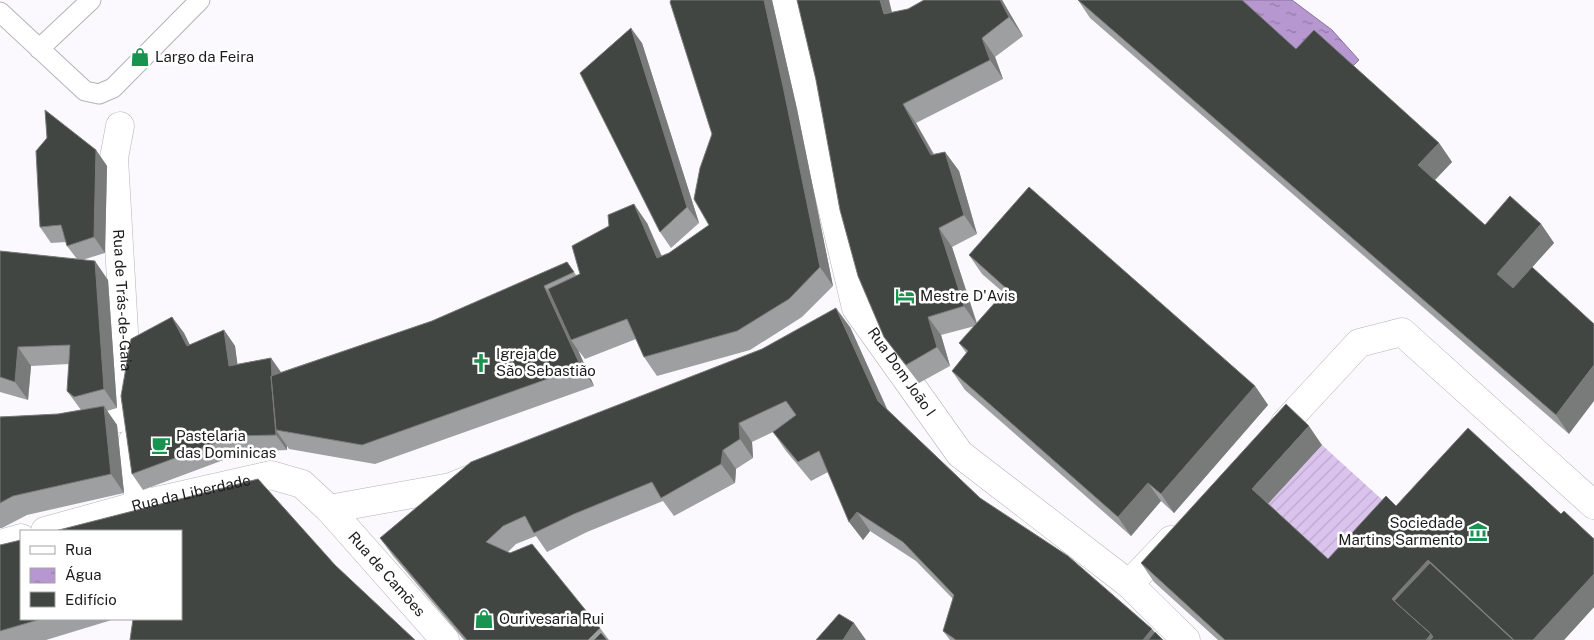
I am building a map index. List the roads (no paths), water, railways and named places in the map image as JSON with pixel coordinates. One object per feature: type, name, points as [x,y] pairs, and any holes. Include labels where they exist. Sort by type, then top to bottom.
[{"type":"street","name":"Rua Dom João I","points":[[783,0],[856,308],[960,454],[1129,584],[1186,640]]},
{"type":"street","name":"Rua de Trás-de-Gaia","points":[[120,126],[114,158],[129,416],[139,505]]},
{"type":"street","points":[[830,320],[856,308]]},
{"type":"street","points":[[1285,423],[1359,343],[1402,332],[1594,505]]},
{"type":"street","points":[[0,431],[53,433],[129,416]]},
{"type":"street","points":[[328,509],[451,487],[495,468]]},
{"type":"street","name":"Rua da Liberdade","points":[[50,530],[139,505],[271,475],[302,484],[328,509]]},
{"type":"street","name":"Rua de Camões","points":[[328,509],[445,640]]},
{"type":"street","points":[[1129,584],[1189,521]]},
{"type":"street","points":[[0,544],[20,538]]},
{"type":"lane","points":[[38,50],[91,0]]},
{"type":"lane","points":[[0,12],[38,50],[85,91],[99,94],[113,88],[200,0]]},
{"type":"water","points":[[1235,0],[1292,0],[1332,30],[1359,60],[1349,70],[1309,68]]},
{"type":"place","name":"Largo da Feira","points":[[140,57]]},
{"type":"place","name":"Mestre D'Avis","points":[[905,296]]},
{"type":"place","name":"Igreja de São Sebastião","points":[[481,363]]},
{"type":"place","name":"Pastelaria das Dominicas","points":[[161,445]]},
{"type":"place","name":"Sociedade Martins Sarmento","points":[[1478,532]]},
{"type":"place","name":"Ourivesaria Rui","points":[[484,619]]}]
